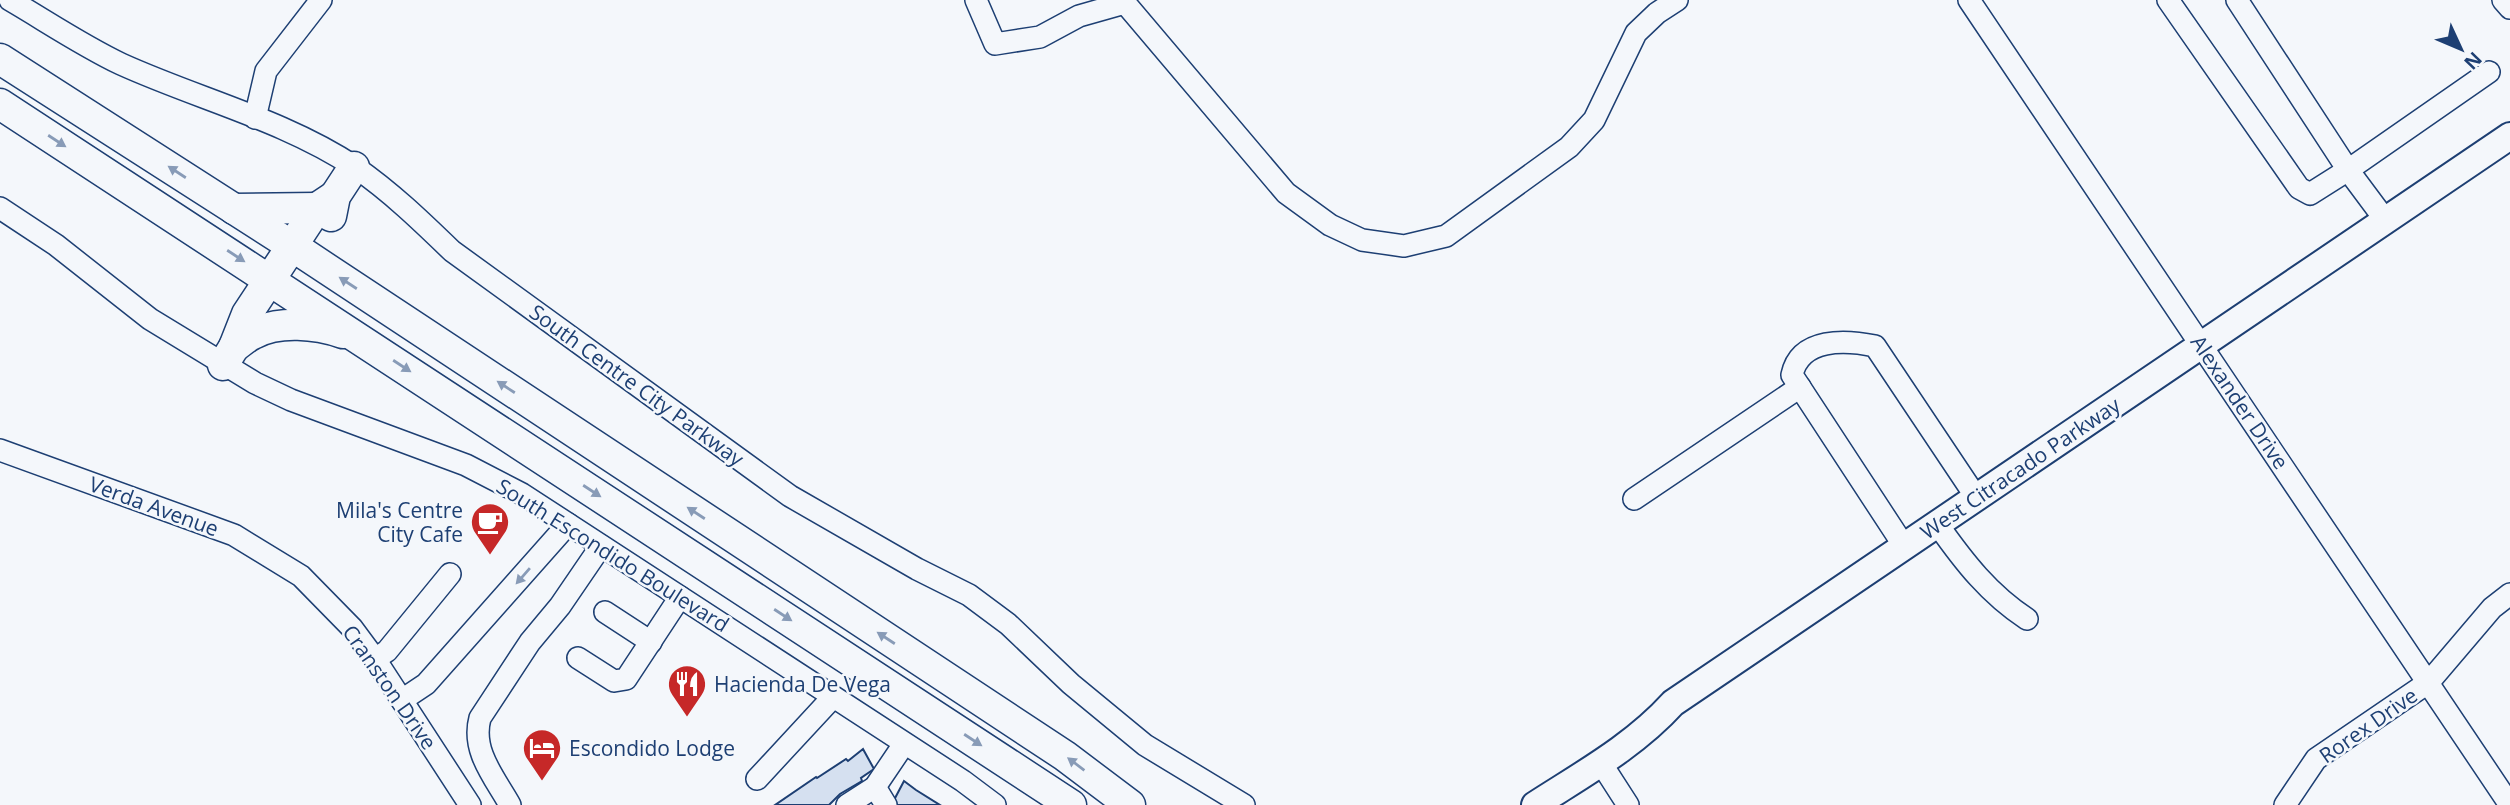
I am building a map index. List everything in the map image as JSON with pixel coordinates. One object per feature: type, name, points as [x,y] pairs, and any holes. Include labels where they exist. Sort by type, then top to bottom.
[{"type":"highway","points":[[0,59],[299,251],[1065,756],[1130,805]]},
{"type":"highway","points":[[0,104],[1072,805]]},
{"type":"highway","points":[[234,209],[326,202],[354,167]]},
{"type":"highway","points":[[229,356],[247,314],[277,283],[299,251],[330,219],[326,202]]},
{"type":"highway","points":[[229,356],[254,333],[292,324],[330,329],[361,339]]},
{"type":"main road","name":"West Citracado Parkway","points":[[1535,805],[1601,763],[1654,724],[1673,703],[2510,136]]},
{"type":"street","name":"South Centre City Parkway","points":[[10,0],[119,63],[319,146],[354,167],[404,205],[452,250],[780,488],[905,562],[970,596],[1008,624],[1071,684],[1145,745],[1244,805]]},
{"type":"street","points":[[255,118],[266,71],[321,0]]},
{"type":"street","points":[[976,0],[995,44],[1041,37],[1079,16],[1125,4],[1286,193],[1329,225],[1362,240],[1404,246],[1446,236],[1569,147],[1594,120],[1636,33],[1657,13],[1677,0]]},
{"type":"street","name":"Alexander Drive","points":[[1969,0],[2510,804]]},
{"type":"street","points":[[2168,0],[2299,188],[2310,194],[2488,72]]},
{"type":"street","points":[[2237,0],[2348,170],[2386,220]]},
{"type":"street","points":[[2503,0],[2510,8]]},
{"type":"street","name":"South Escondido Boulevard","points":[[0,208],[56,245],[150,319],[229,356],[255,383],[291,400],[466,466],[522,494],[995,805]]},
{"type":"street","points":[[1904,546],[1792,375],[1794,365],[1809,351],[1825,342],[1858,342],[1875,346],[1976,497]]},
{"type":"street","points":[[1634,499],[1800,387]]},
{"type":"street","name":"Verda Avenue","points":[[1,451],[234,535],[301,576]]},
{"type":"street","points":[[402,700],[426,684],[568,524]]},
{"type":"street","points":[[1938,525],[1985,587],[2027,620]]},
{"type":"street","points":[[510,805],[479,750],[477,739],[480,718],[530,642],[560,606],[601,546]]},
{"type":"street","points":[[375,659],[387,651],[450,575]]},
{"type":"street","name":"Cranston Drive","points":[[301,576],[352,628],[375,659],[470,805]]},
{"type":"street","name":"Rorex Drive","points":[[2285,805],[2316,759],[2429,682],[2492,608],[2510,594]]},
{"type":"street","points":[[578,658],[614,681],[626,679],[680,597]]},
{"type":"street","points":[[605,612],[651,642]]},
{"type":"street","points":[[757,779],[833,697]]},
{"type":"street","points":[[847,805],[880,796],[904,744]]},
{"type":"street","points":[[1601,763],[1628,805]]},
{"type":"building","points":[[863,749],[874,769],[829,805],[775,805],[816,777],[846,759],[848,761]]},
{"type":"building","points":[[904,781],[940,805],[898,805],[893,802]]},
{"type":"place","name":"Mila's Centre City Cafe","points":[[490,556]]},
{"type":"place","name":"Hacienda De Vega","points":[[687,718]]},
{"type":"place","name":"Escondido Lodge","points":[[542,782]]}]
